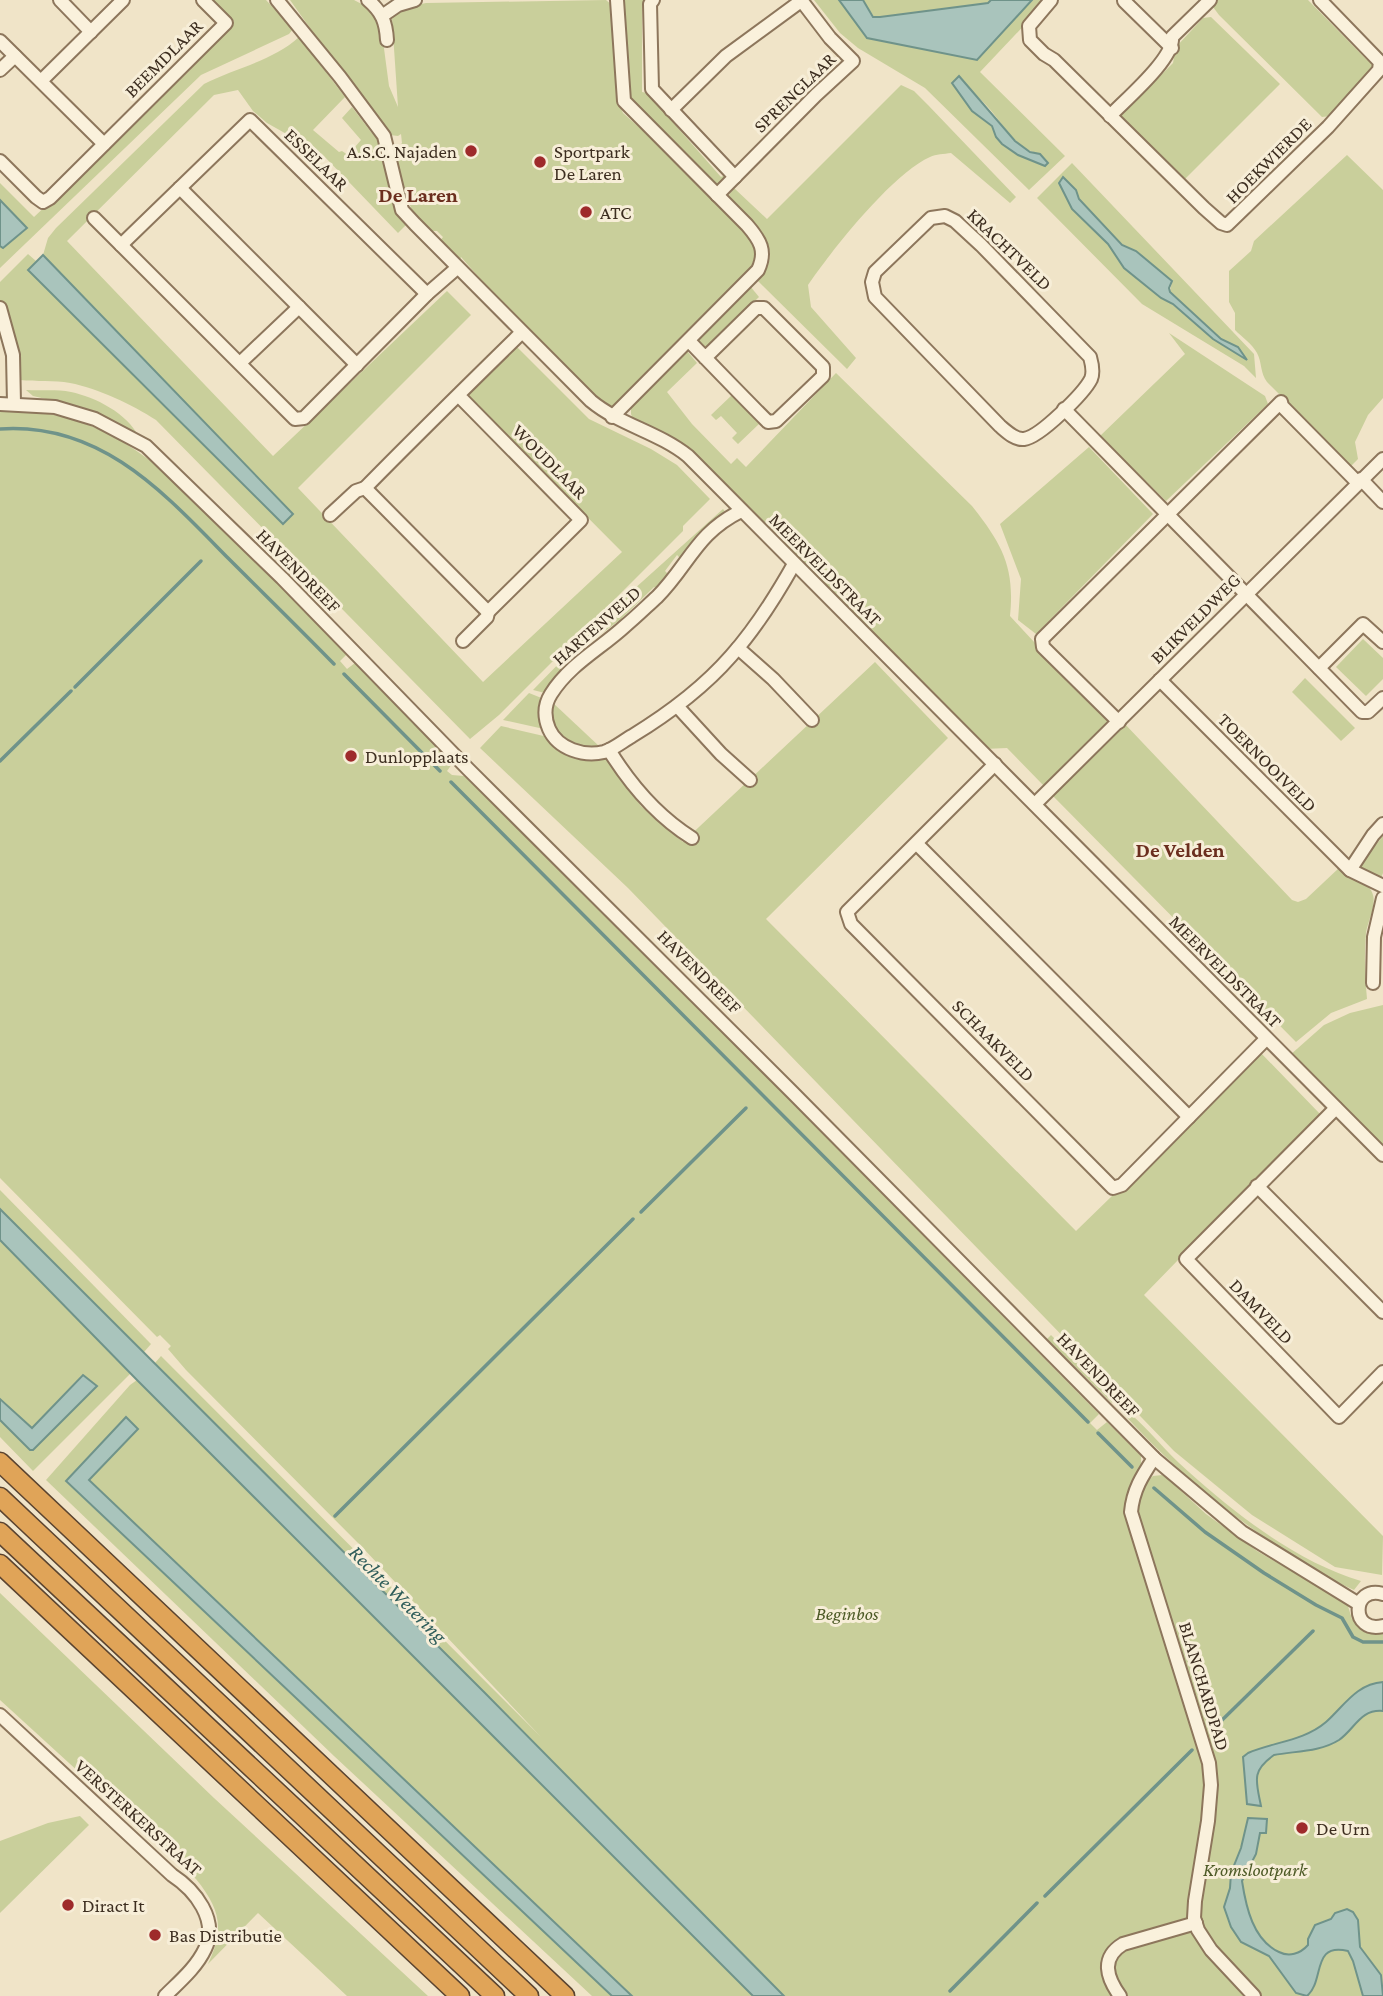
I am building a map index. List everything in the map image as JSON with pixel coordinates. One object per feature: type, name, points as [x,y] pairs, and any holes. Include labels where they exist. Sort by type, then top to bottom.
[{"type":"highway","points":[[0,1462],[565,1996]]},
{"type":"highway","points":[[8,1501],[529,1996]]},
{"type":"highway","points":[[0,1532],[495,1996]]},
{"type":"highway","points":[[0,1564],[460,1996]]},
{"type":"street","points":[[60,0],[91,33]]},
{"type":"street","points":[[41,81],[122,0]]},
{"type":"street","name":"BEEMDLAAR","points":[[0,161],[43,202],[50,198],[226,23],[203,0]]},
{"type":"street","name":"MEERVELDSTRAAT","points":[[277,0],[384,136],[402,210],[457,268],[591,401],[612,417],[681,450],[1383,1155]]},
{"type":"street","points":[[369,0],[381,11],[387,40]]},
{"type":"street","points":[[382,16],[398,5],[415,0]]},
{"type":"street","points":[[612,417],[758,270],[763,260],[759,239],[624,102],[617,0]]},
{"type":"street","points":[[653,0],[650,4],[652,89],[735,177]]},
{"type":"street","name":"SPRENGLAAR","points":[[671,110],[726,56],[801,0],[830,38],[853,61],[717,195]]},
{"type":"street","name":"HOEKWIERDE","points":[[1051,0],[1029,26],[1030,40],[1054,60],[1204,208],[1227,225],[1328,127],[1379,70],[1380,62],[1320,0]]},
{"type":"street","points":[[1110,116],[1166,57],[1172,48],[1172,37],[1210,0]]},
{"type":"street","points":[[1124,1],[1172,48]]},
{"type":"street","points":[[0,41],[104,144]]},
{"type":"street","points":[[0,70],[15,56]]},
{"type":"street","name":"ESSELAAR","points":[[121,246],[250,120],[427,295]]},
{"type":"street","points":[[180,188],[357,365]]},
{"type":"street","name":"KRACHTVELD","points":[[945,216],[956,221],[1090,357],[1093,370],[1091,380],[1064,409],[1034,435],[1024,439],[1014,438],[874,297],[872,282],[875,272],[931,218],[945,216]]},
{"type":"street","points":[[94,218],[295,419],[304,418],[457,268]]},
{"type":"street","points":[[240,363],[299,307]]},
{"type":"street","points":[[0,308],[13,355],[14,403]]},
{"type":"street","points":[[689,341],[705,358],[768,422],[776,421],[823,376],[823,367],[764,308],[756,308],[705,358]]},
{"type":"street","points":[[330,515],[356,491],[365,488],[521,333]]},
{"type":"street","name":"WOUDLAAR","points":[[458,395],[581,520],[488,612],[487,617],[463,641]]},
{"type":"street","points":[[1119,722],[1043,647],[1042,639],[1281,402],[1282,406],[1383,502]]},
{"type":"street","name":"HAVENDREEF","points":[[0,404],[55,407],[95,419],[146,446],[282,578],[468,769],[712,1011],[1154,1458],[1242,1532],[1359,1604],[1362,1621],[1372,1627],[1383,1626]]},
{"type":"street","points":[[1064,409],[1362,712],[1368,712],[1383,698]]},
{"type":"street","name":"BLIKVELDWEG","points":[[1035,804],[1383,459]]},
{"type":"street","points":[[365,488],[488,612]]},
{"type":"street","name":"HARTENVELD","points":[[609,750],[585,752],[568,748],[553,737],[545,718],[546,705],[551,694],[581,659],[624,627],[658,595],[708,533],[741,511]]},
{"type":"street","points":[[692,838],[663,817],[631,782],[609,750],[677,706],[738,648],[775,597],[794,564]]},
{"type":"street","points":[[1319,668],[1363,624],[1383,642]]},
{"type":"street","points":[[738,648],[773,679],[812,720]]},
{"type":"street","name":"TOERNOOIVELD","points":[[1160,681],[1350,870],[1383,886]]},
{"type":"street","points":[[677,706],[721,754],[750,780]]},
{"type":"street","name":"SCHAAKVELD","points":[[995,764],[847,912],[850,924],[1113,1188],[1122,1185],[1266,1039]]},
{"type":"street","points":[[1350,870],[1383,824]]},
{"type":"street","points":[[917,844],[1189,1117]]},
{"type":"street","points":[[1373,983],[1374,937],[1383,898]]},
{"type":"street","name":"DAMVELD","points":[[1336,1108],[1186,1261],[1339,1417],[1383,1372]]},
{"type":"street","points":[[1257,1186],[1383,1312]]},
{"type":"street","name":"BLANCHARDPAD","points":[[1154,1458],[1137,1483],[1131,1512],[1209,1763],[1210,1807],[1195,1901],[1196,1923]]},
{"type":"street","points":[[1359,1604],[1362,1598],[1372,1592],[1383,1594]]},
{"type":"street","name":"VERSTERKERSTRAAT","points":[[0,1716],[200,1900],[207,1924],[206,1946],[188,1973],[165,1996]]},
{"type":"street","points":[[1120,1996],[1110,1982],[1107,1972],[1108,1962],[1114,1951],[1123,1944],[1196,1923],[1211,1950],[1254,1996]]},
{"type":"green space","points":[[213,0],[266,0],[293,29],[289,34],[201,75],[0,268],[0,246],[3,248],[26,228],[0,200],[0,183],[34,217],[188,72],[234,21]]},
{"type":"green space","name":"Sportpark De Laren","points":[[290,0],[354,0],[373,10],[381,26],[389,86],[398,107],[392,19],[403,9],[426,3],[606,0],[613,6],[616,98],[623,113],[671,156],[756,243],[751,268],[731,294],[614,407],[604,406],[524,329],[461,257],[460,261],[439,242],[443,237],[437,231],[429,231],[421,223],[406,194],[395,151],[402,143],[401,134],[390,135],[357,94]]},
{"type":"green space","points":[[623,0],[647,0],[642,5],[642,92],[647,93],[721,177],[725,175],[726,182],[721,187],[714,187],[627,95]]},
{"type":"green space","points":[[814,0],[839,0],[867,38],[977,60],[1032,0],[1048,0],[980,72],[1065,156],[1029,190],[925,88],[858,48],[840,33]],"holes":[[[959,76],[1016,141],[1040,154],[1045,165],[1018,155],[1002,144],[992,126],[983,120]]]},
{"type":"green space","points":[[863,0],[991,0],[988,3],[874,17]]},
{"type":"green space","points":[[1215,0],[1308,0],[1367,60],[1374,61],[1374,69],[1331,116],[1322,117],[1219,15],[1213,7]]},
{"type":"green space","points":[[1211,17],[1280,84],[1183,181],[1119,117],[1173,63],[1176,47],[1203,18]]},
{"type":"green space","points":[[299,37],[345,97],[313,130],[339,152],[348,155],[361,140],[342,118],[352,107],[380,141],[395,211],[406,225],[398,233],[322,154],[267,123],[253,111],[238,90],[214,95],[67,241],[273,456],[447,291],[471,315],[298,488],[483,682],[622,552],[465,394],[512,342],[589,419],[651,449],[677,465],[710,499],[683,526],[683,531],[499,715],[470,739],[156,420],[114,398],[81,385],[20,380],[8,320],[0,301],[0,282],[28,254],[36,261],[28,270],[283,524],[293,514],[43,255],[48,238],[56,228],[204,84],[266,58]]},
{"type":"green space","points":[[901,85],[914,91],[1016,197],[1010,203],[951,153],[932,156],[915,166],[881,196],[847,234],[808,285],[811,307],[856,358],[847,369],[757,280],[770,258],[769,248],[757,229],[730,202],[729,195],[734,188],[767,219]]},
{"type":"green space","points":[[1347,155],[1383,190],[1383,398],[1368,415],[1355,442],[1358,459],[1351,466],[1267,382],[1257,353],[1235,330],[1235,313],[1229,302],[1229,271],[1251,251],[1254,241]]},
{"type":"green space","points":[[1072,163],[1254,354],[1256,378],[1244,366],[1142,304],[1037,198]],"holes":[[[1063,177],[1076,190],[1079,199],[1122,245],[1136,251],[1172,281],[1170,292],[1221,339],[1238,347],[1241,357],[1124,268],[1108,244],[1072,209],[1060,183]]]},
{"type":"green space","points":[[750,286],[759,297],[705,349],[695,339]]},
{"type":"green space","points":[[1169,333],[1265,396],[1268,404],[1166,501],[1100,436],[1185,354]]},
{"type":"green space","points":[[687,351],[697,363],[667,392],[692,424],[731,464],[737,458],[746,467],[836,373],[972,506],[991,532],[1004,557],[1010,583],[1010,616],[1110,724],[1044,786],[1007,748],[984,749],[725,488],[633,420],[631,404]]},
{"type":"green space","points":[[26,390],[66,391],[90,398],[119,414],[134,428],[139,437],[80,407],[33,396]]},
{"type":"green space","points":[[732,395],[759,424],[738,444],[732,438],[737,433],[721,416],[716,420],[711,415]]},
{"type":"green space","name":"Beginbos","points":[[0,409],[64,417],[82,423],[117,439],[155,464],[340,645],[347,654],[340,661],[347,669],[355,663],[450,760],[452,764],[447,771],[452,775],[464,776],[498,807],[1099,1414],[1090,1423],[1097,1430],[1107,1422],[1141,1456],[1139,1472],[1147,1481],[1153,1476],[1162,1475],[1206,1514],[1257,1551],[1347,1603],[1352,1619],[1383,1632],[1383,1996],[784,1996],[155,1363],[161,1356],[541,1737],[362,1547],[186,1370],[168,1349],[171,1346],[160,1335],[157,1337],[0,1178]]},
{"type":"green space","points":[[1089,447],[1153,514],[1036,634],[1018,620],[1021,579],[1000,524]]},
{"type":"green space","points":[[723,509],[727,514],[695,540],[680,558],[677,555],[665,571],[668,574],[658,589],[654,587],[621,619],[569,658],[572,663],[545,693],[533,690],[613,608]]},
{"type":"green space","points":[[1363,639],[1383,658],[1383,679],[1366,696],[1336,667]]},
{"type":"green space","points":[[875,662],[948,738],[766,919],[1076,1231],[1260,1052],[1320,1114],[1144,1295],[1383,1536],[1382,1575],[1335,1567],[1252,1515],[1174,1451],[628,888],[480,748],[501,726],[606,755],[641,806],[683,842]]},
{"type":"green space","points":[[1305,678],[1355,728],[1341,741],[1292,692]]},
{"type":"green space","points":[[529,693],[544,699],[544,729],[503,720]]},
{"type":"green space","points":[[552,702],[600,747],[580,748],[562,738],[552,722]]},
{"type":"green space","points":[[1123,722],[1292,900],[1298,902],[1306,899],[1340,867],[1368,886],[1374,899],[1365,941],[1367,999],[1331,1013],[1296,1042],[1051,794]]},
{"type":"green space","points":[[1383,836],[1381,878],[1371,876],[1360,869],[1362,862]]},
{"type":"green space","points":[[1383,1005],[1383,1149],[1289,1056],[1324,1025],[1350,1013]]},
{"type":"green space","points":[[0,1190],[151,1344],[144,1352],[0,1209]]},
{"type":"green space","points":[[0,1240],[131,1373],[33,1471],[0,1437],[0,1420],[30,1450],[96,1386],[82,1375],[32,1428],[0,1399]]},
{"type":"green space","points":[[1051,1335],[1114,1399],[1112,1403],[1047,1339]]},
{"type":"green space","points":[[137,1380],[754,1996],[632,1996],[89,1480],[138,1429],[126,1417],[66,1482],[612,1996],[592,1996],[334,1756],[46,1480]]},
{"type":"green space","points":[[1121,1407],[1179,1463],[1241,1516],[1311,1561],[1361,1581],[1354,1590],[1318,1572],[1238,1519],[1157,1449],[1119,1409]]},
{"type":"green space","points":[[0,1593],[214,1798],[428,1996],[347,1996],[258,1913],[208,1964],[217,1940],[217,1919],[210,1900],[196,1879],[0,1700]]},
{"type":"green space","points":[[80,1816],[89,1825],[0,1913],[0,1841],[48,1823]]},
{"type":"water","points":[[839,0],[863,0],[873,17],[880,17],[988,3],[991,0],[1032,0],[977,60],[867,38]]},
{"type":"water","points":[[959,76],[1015,141],[1030,152],[1040,154],[1048,163],[1045,166],[1018,155],[1002,144],[992,126],[972,111],[952,83]]},
{"type":"water","points":[[1063,177],[1076,190],[1079,199],[1122,245],[1136,251],[1172,281],[1170,292],[1221,339],[1238,347],[1247,360],[1213,339],[1173,304],[1161,298],[1124,268],[1108,244],[1072,209],[1059,183]]},
{"type":"water","points":[[0,200],[27,228],[3,248],[0,246]]},
{"type":"water","points":[[43,255],[293,514],[283,524],[28,270]]},
{"type":"water","points":[[0,1209],[784,1996],[753,1996],[137,1380],[0,1240]]},
{"type":"water","points":[[83,1375],[97,1386],[33,1450],[0,1420],[0,1399],[32,1428]]},
{"type":"water","points":[[126,1417],[138,1429],[89,1480],[632,1996],[612,1996],[66,1481]]},
{"type":"water","points":[[1383,1682],[1383,1711],[1363,1716],[1345,1736],[1332,1744],[1274,1755],[1258,1772],[1261,1806],[1247,1804],[1243,1757],[1258,1749],[1308,1733],[1326,1722],[1358,1691]]},
{"type":"water","points":[[1248,1818],[1267,1819],[1266,1833],[1260,1833],[1256,1854],[1242,1881],[1252,1922],[1263,1940],[1283,1954],[1298,1952],[1308,1945],[1315,1925],[1347,1909],[1353,1912],[1358,1920],[1360,1947],[1381,1975],[1383,1996],[1363,1996],[1348,1951],[1336,1950],[1324,1957],[1316,1981],[1307,1996],[1296,1993],[1269,1956],[1241,1942],[1231,1927],[1224,1907]]},
{"type":"waterway","points":[[0,429],[36,430],[69,437],[128,466],[180,509],[334,664]]},
{"type":"waterway","points":[[75,687],[201,561]]},
{"type":"waterway","points":[[344,674],[440,771]]},
{"type":"waterway","points":[[0,761],[71,691]]},
{"type":"waterway","points":[[451,782],[1088,1422]]},
{"type":"waterway","points":[[641,1212],[746,1108]]},
{"type":"waterway","points":[[335,1516],[633,1219]]},
{"type":"waterway","points":[[1098,1433],[1132,1467]]},
{"type":"waterway","points":[[1154,1488],[1205,1532],[1264,1573],[1342,1618],[1353,1637],[1363,1642],[1383,1642]]},
{"type":"waterway","points":[[1215,1727],[1313,1631]]},
{"type":"waterway","points":[[1045,1896],[1192,1750]]},
{"type":"waterway","points":[[950,1991],[1037,1903]]},
{"type":"place","name":"A.S.C. Najaden","points":[[471,151]]},
{"type":"place","name":"Sportpark De Laren","points":[[540,162]]},
{"type":"place","name":"ATC","points":[[586,212]]},
{"type":"place","name":"Dunlopplaats","points":[[351,756]]},
{"type":"place","name":"De Urn","points":[[1302,1828]]},
{"type":"place","name":"Diract It","points":[[68,1905]]},
{"type":"place","name":"Bas Distributie","points":[[155,1935]]},
{"type":"district","name":"De Laren","points":[[418,195]]},
{"type":"district","name":"De Velden","points":[[1180,850]]},
{"type":"water label","name":"Rechte Wetering","points":[[398,1594]]},
{"type":"park label","name":"Kromslootpark","points":[[1255,1869]]}]
